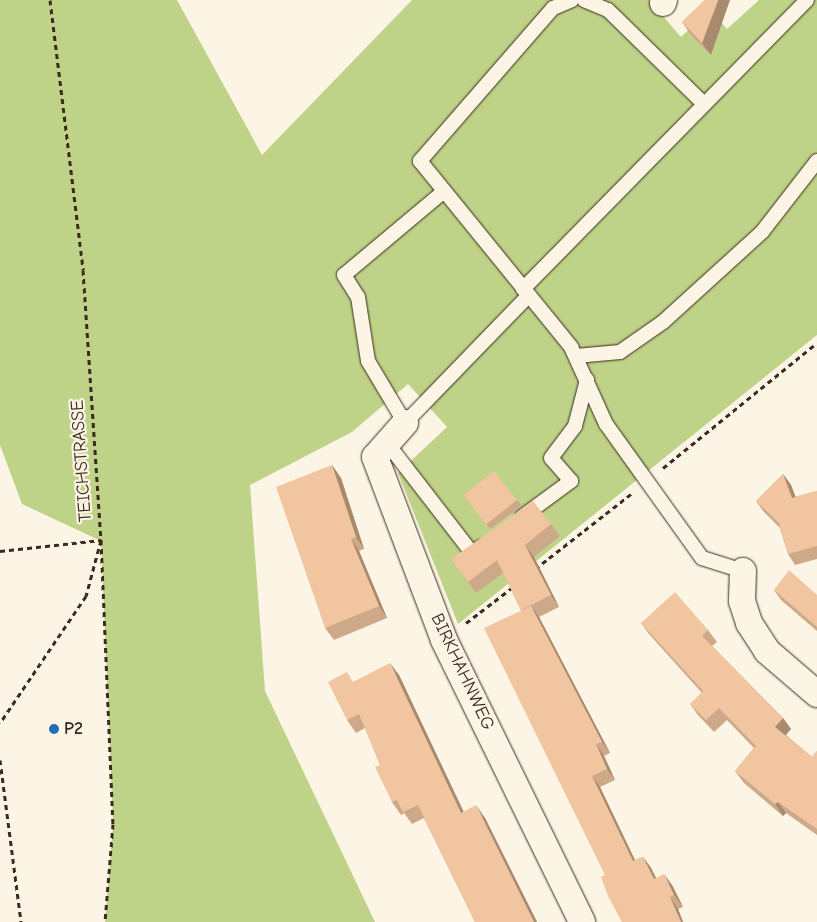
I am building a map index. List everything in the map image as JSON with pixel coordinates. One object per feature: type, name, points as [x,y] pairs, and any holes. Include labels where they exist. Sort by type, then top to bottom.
[{"type":"street","name":"BIRKHAHNWEG","points":[[406,423],[375,457],[444,640],[582,922]]},
{"type":"street","points":[[744,571],[742,601],[749,623],[767,651],[817,694]]},
{"type":"lane","points":[[572,0],[550,4],[420,161],[576,356],[606,424],[639,476],[702,558],[744,571]]},
{"type":"lane","points":[[584,0],[608,10],[704,104]]},
{"type":"lane","points":[[443,192],[344,275],[358,297],[368,362],[406,423],[525,293],[704,104],[807,0]]},
{"type":"lane","points":[[576,356],[620,352],[663,322],[762,232],[817,160]]},
{"type":"lane","points":[[509,526],[571,481],[551,458],[575,426],[587,380]]},
{"type":"lane","points":[[388,443],[472,553],[494,537]]},
{"type":"path","name":"TEICHSTRASSE","points":[[50,0],[83,270],[101,540],[113,824],[105,922]]},
{"type":"path","points":[[0,551],[101,540],[86,596],[0,723]]},
{"type":"path","points":[[0,760],[22,922]]},
{"type":"green space","points":[[0,0],[177,0],[262,155],[412,0],[649,0],[681,37],[710,10],[727,29],[759,0],[817,0],[817,335],[458,624],[398,473],[447,427],[408,384],[352,432],[250,485],[265,691],[375,922],[105,922],[113,824],[101,541],[22,504],[0,445]]},
{"type":"building","points":[[705,0],[718,0],[702,43],[682,22]]},
{"type":"building","points":[[332,465],[356,537],[351,539],[379,606],[325,628],[276,487]]},
{"type":"building","points":[[494,471],[517,500],[486,524],[463,495]]},
{"type":"building","points":[[783,474],[792,498],[817,491],[817,546],[788,554],[779,523],[756,501]]},
{"type":"building","points":[[533,501],[551,524],[525,545],[551,595],[521,610],[497,560],[468,582],[451,559]]},
{"type":"building","points":[[789,570],[817,595],[817,627],[774,590]]},
{"type":"building","points":[[675,592],[708,630],[702,636],[783,718],[775,727],[812,757],[817,751],[817,829],[778,802],[775,804],[735,771],[756,746],[719,708],[706,720],[690,704],[703,691],[641,623]]},
{"type":"building","points":[[531,606],[602,742],[596,744],[607,769],[592,776],[633,861],[643,857],[654,879],[664,874],[674,895],[670,897],[681,922],[622,922],[608,896],[601,877],[605,875],[484,628]]},
{"type":"building","points":[[390,663],[461,813],[476,805],[534,922],[475,922],[418,805],[403,812],[397,800],[392,802],[375,767],[380,765],[359,714],[347,720],[328,682],[347,672],[353,682]]},
{"type":"place","name":"P2","points":[[54,729]]}]
